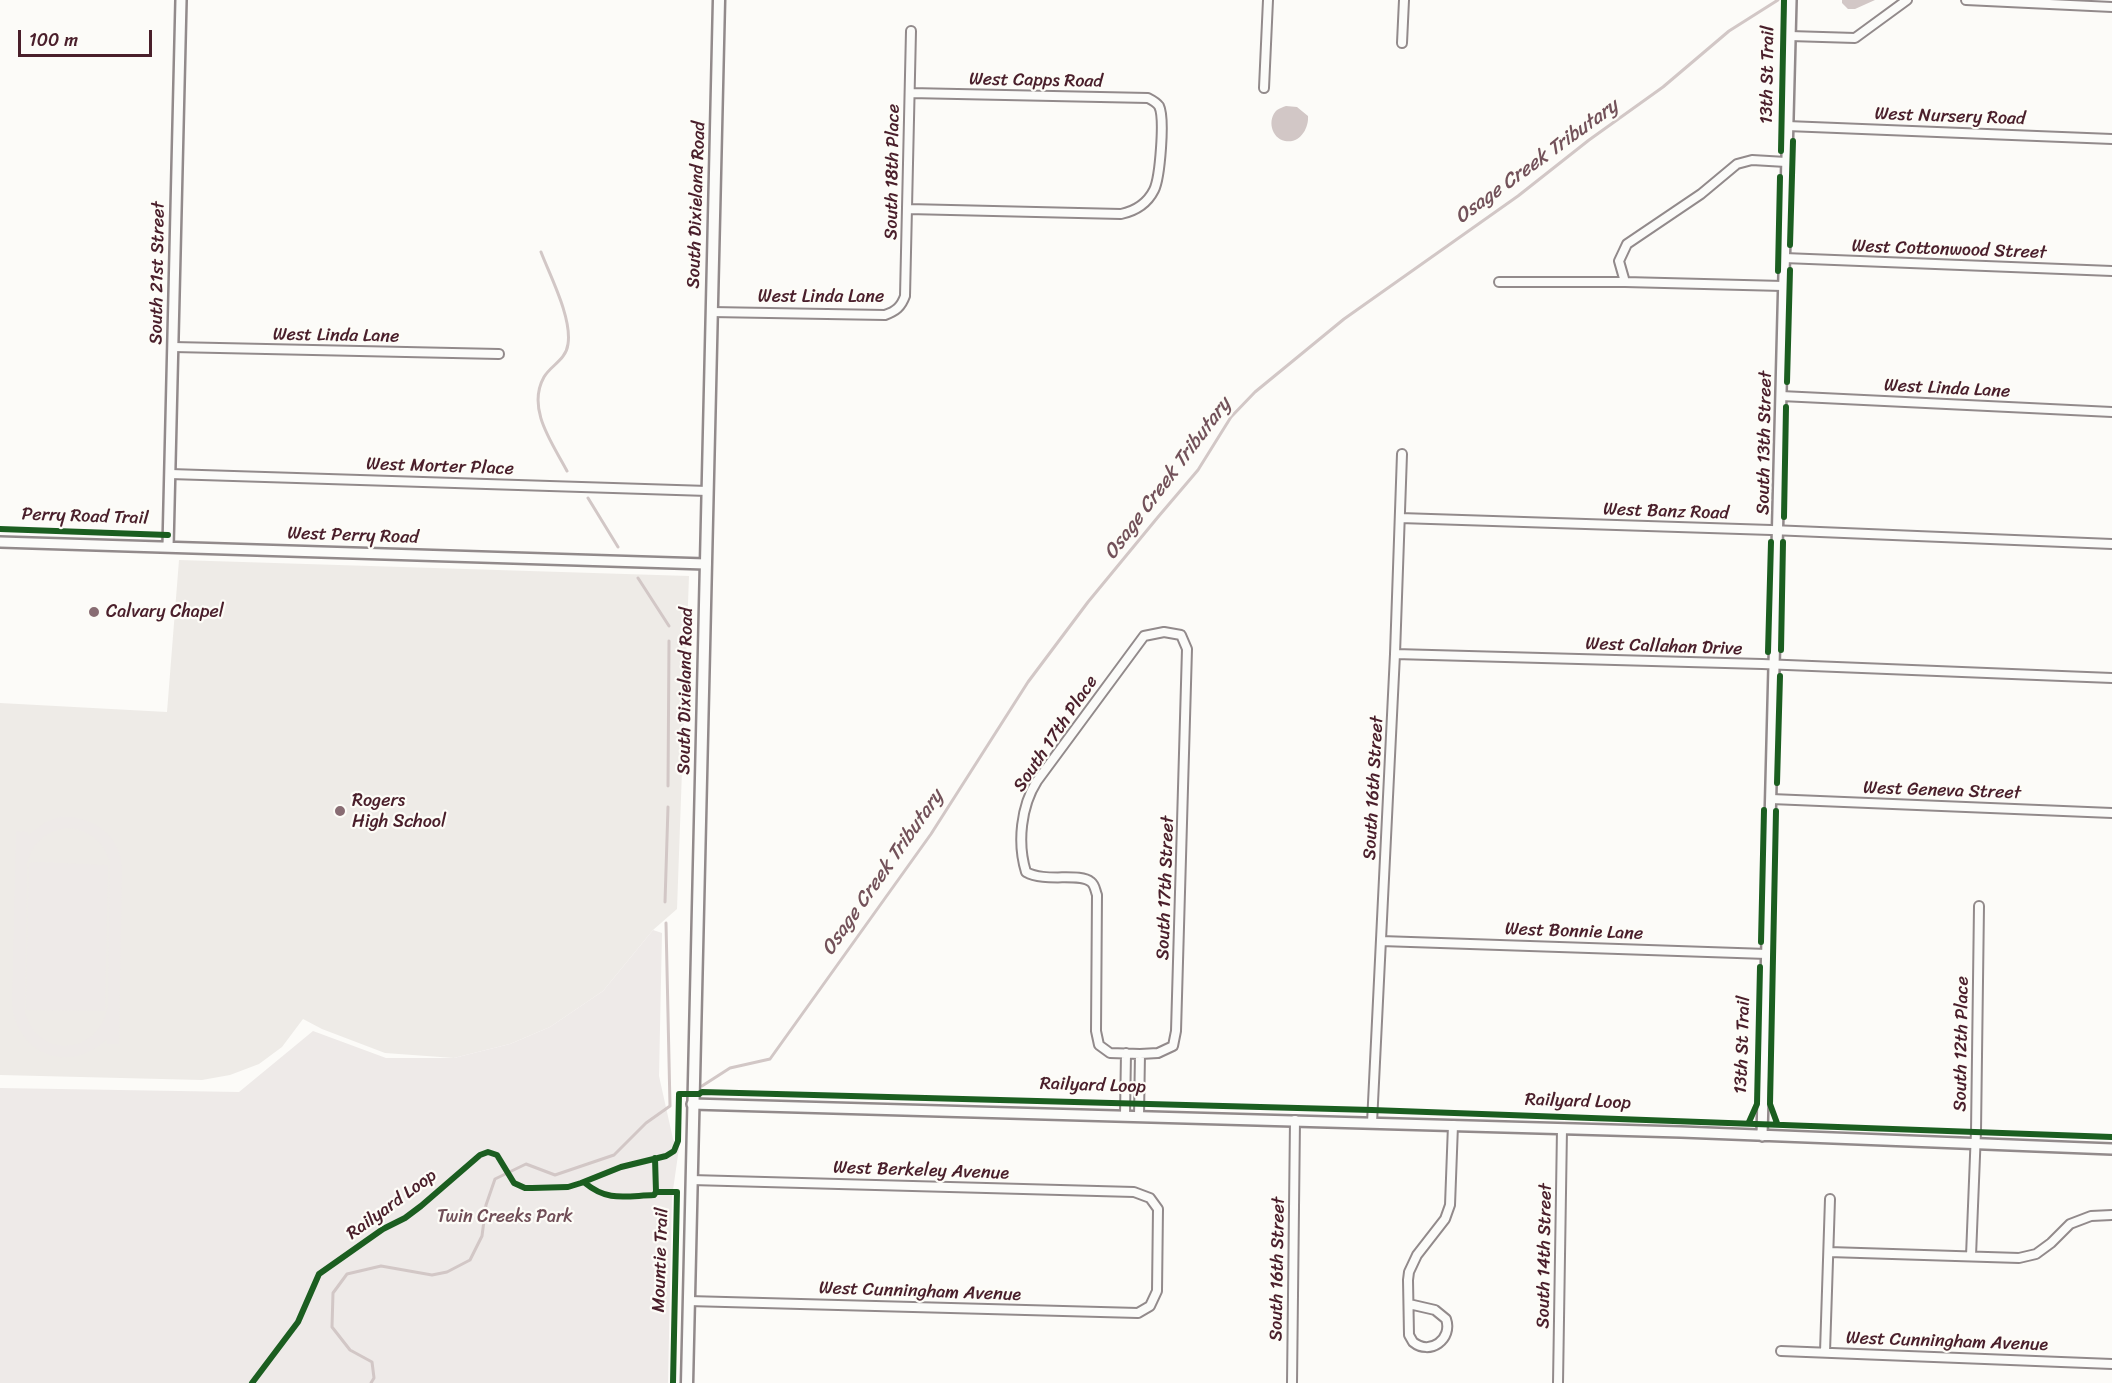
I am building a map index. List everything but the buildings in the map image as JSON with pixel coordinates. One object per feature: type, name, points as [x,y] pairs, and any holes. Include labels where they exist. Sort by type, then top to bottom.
[{"type":"main road","name":"South Dixieland Road","points":[[687,1383],[719,0]]},
{"type":"street","name":"South 21st Street","points":[[168,547],[181,0]]},
{"type":"street","points":[[1264,88],[1268,0]]},
{"type":"street","points":[[1402,43],[1404,0]]},
{"type":"street","name":"South 13th Street","points":[[1762,1136],[1791,0]]},
{"type":"street","points":[[1790,36],[1855,38],[1907,0]]},
{"type":"street","points":[[1966,0],[2112,7]]},
{"type":"street","name":"South 18th Place","points":[[896,311],[903,303],[905,296],[911,31]]},
{"type":"street","name":"West Capps Road","points":[[908,209],[1121,214],[1138,208],[1148,198],[1159,177],[1161,129],[1159,106],[1148,98],[910,93]]},
{"type":"street","name":"West Nursery Road","points":[[1787,126],[2112,139]]},
{"type":"street","points":[[1625,282],[1619,261],[1628,244],[1701,194],[1737,164],[1752,160],[1786,162]]},
{"type":"street","name":"West Cottonwood Street","points":[[1784,258],[2112,271]]},
{"type":"street","points":[[1499,282],[1784,286]]},
{"type":"street","name":"West Linda Lane","points":[[711,312],[885,315],[896,311]]},
{"type":"street","name":"West Linda Lane","points":[[173,347],[499,354]]},
{"type":"street","name":"West Linda Lane","points":[[1781,396],[2112,412]]},
{"type":"street","name":"South 16th Street","points":[[1372,1123],[1395,654],[1402,454]]},
{"type":"street","name":"West Morter Place","points":[[170,474],[708,491]]},
{"type":"street","name":"West Banz Road","points":[[1400,518],[1778,530],[2112,544]]},
{"type":"street","name":"West Perry Road","points":[[0,543],[706,564]]},
{"type":"street","name":"South 17th Place","points":[[1140,1054],[1110,1053],[1099,1045],[1096,1030],[1097,895],[1093,884],[1085,878],[1034,877],[1026,872],[1023,860],[1023,816],[1028,795],[1037,781],[1144,636],[1164,632],[1180,634]]},
{"type":"street","name":"South 17th Street","points":[[1140,1054],[1158,1053],[1173,1046],[1176,1031],[1187,649],[1180,634]]},
{"type":"street","name":"West Callahan Drive","points":[[1395,654],[2112,678]]},
{"type":"street","name":"West Geneva Street","points":[[1771,799],[2112,813]]},
{"type":"street","name":"South 12th Place","points":[[1971,1256],[1979,906]]},
{"type":"street","name":"West Bonnie Lane","points":[[1381,941],[1767,954]]},
{"type":"street","points":[[1125,1115],[1126,1053]]},
{"type":"street","points":[[1139,1116],[1140,1054]]},
{"type":"street","points":[[692,1104],[1453,1125],[2112,1149]]},
{"type":"street","name":"South 16th Street","points":[[1292,1383],[1295,1120]]},
{"type":"street","points":[[1409,1304],[1436,1310],[1446,1319],[1446,1330],[1441,1342],[1436,1346],[1424,1348],[1413,1342],[1409,1335],[1408,1280],[1413,1262],[1421,1248],[1445,1219],[1450,1205],[1453,1125]]},
{"type":"street","name":"South 14th Street","points":[[1558,1383],[1562,1129]]},
{"type":"street","name":"West Berkeley Avenue","points":[[691,1180],[1134,1192],[1150,1198],[1158,1209],[1157,1292],[1150,1306]]},
{"type":"street","points":[[1825,1352],[1830,1199]]},
{"type":"street","points":[[1829,1252],[2019,1258],[2036,1254],[2070,1224],[2091,1216],[2112,1215]]},
{"type":"street","name":"West Cunningham Avenue","points":[[688,1300],[1138,1313],[1150,1306]]},
{"type":"street","name":"West Cunningham Avenue","points":[[1781,1351],[2112,1364]]},
{"type":"shaded area","points":[[1842,0],[1875,0],[1855,9],[1848,9]]},
{"type":"shaded area","points":[[1286,106],[1297,107],[1308,116],[1305,130],[1299,138],[1290,141],[1276,136],[1271,123],[1277,110]]},
{"type":"shaded area","name":"Rogers High School","points":[[179,560],[689,576],[677,909],[653,930],[603,991],[550,1027],[510,1044],[454,1058],[385,1053],[322,1029],[303,1019],[282,1047],[259,1064],[230,1075],[202,1080],[0,1075],[0,703],[167,712]]},
{"type":"green space","points":[[59,817],[71,817],[93,823],[110,837],[116,846],[122,869],[119,1044],[107,1044],[107,1039],[92,1050],[77,1056],[61,1057],[47,1054],[34,1047],[23,1036],[16,1021],[12,1003],[16,831],[28,832],[28,835],[46,822]],"holes":[[[70,828],[84,832],[100,843],[110,862],[108,1002],[104,1019],[95,1032],[84,1041],[71,1045],[57,1045],[44,1040],[33,1029],[25,1013],[27,869],[31,853],[40,840],[54,831]]]},
{"type":"green space","points":[[29,863],[108,865],[105,1011],[26,1010]]},
{"type":"green space","name":"Twin Creeks Park","points":[[653,930],[662,933],[659,1076],[673,1139],[679,1148],[672,1197],[668,1383],[0,1383],[0,1088],[239,1092],[313,1031],[386,1058],[454,1058],[510,1044],[550,1027],[603,991]]},
{"type":"waterway","name":"Osage Creek Tributary","points":[[702,1086],[730,1068],[770,1059],[931,834],[1028,682],[1088,602],[1198,470],[1231,417],[1255,392],[1344,319],[1518,196],[1589,140],[1663,87],[1729,31],[1778,0]]},
{"type":"waterway","points":[[541,252],[564,310],[568,344],[567,350],[544,377],[539,389],[538,401],[544,426],[567,471]]},
{"type":"waterway","points":[[588,498],[618,547]]},
{"type":"waterway","points":[[638,578],[669,626]]},
{"type":"waterway","points":[[668,786],[669,641]]},
{"type":"waterway","points":[[665,902],[668,807]]},
{"type":"waterway","name":"Osage Creek Tributary","points":[[371,1383],[374,1378],[372,1362],[350,1350],[332,1327],[333,1293],[347,1274],[381,1266],[432,1275],[447,1272],[470,1260],[482,1236],[486,1205],[495,1179],[526,1164],[555,1175],[614,1155],[646,1123],[670,1106],[666,923]]},
{"type":"cycle path","name":"13th St Trail","points":[[1781,151],[1784,0]]},
{"type":"cycle path","points":[[1790,245],[1793,141]]},
{"type":"cycle path","points":[[1778,271],[1780,177]]},
{"type":"cycle path","points":[[1787,382],[1790,270]]},
{"type":"cycle path","points":[[1784,517],[1786,407]]},
{"type":"cycle path","name":"Perry Road Trail","points":[[0,529],[168,535]]},
{"type":"cycle path","points":[[1768,652],[1771,542]]},
{"type":"cycle path","points":[[1781,650],[1783,542]]},
{"type":"cycle path","points":[[1777,783],[1780,676]]},
{"type":"cycle path","points":[[1761,942],[1764,810]]},
{"type":"cycle path","points":[[1776,811],[1770,1104],[1777,1123]]},
{"type":"cycle path","name":"13th St Trail","points":[[1749,1122],[1757,1104],[1760,967]]},
{"type":"cycle path","name":"Railyard Loop","points":[[252,1383],[298,1322],[319,1274],[383,1229],[405,1218],[480,1155],[488,1152],[497,1155],[514,1183],[525,1188],[568,1187],[621,1167],[666,1156],[674,1151],[678,1141],[679,1094],[702,1092],[1372,1110],[2112,1137]]},
{"type":"cycle path","name":"Mountie Trail","points":[[655,1158],[656,1192],[677,1192],[673,1383]]},
{"type":"cycle path","name":"Mountie Trail","points":[[585,1183],[609,1195],[625,1197],[654,1195],[656,1192]]},
{"type":"place","name":"Calvary Chapel","points":[[94,612]]},
{"type":"place","name":"Rogers High School","points":[[340,811]]}]
